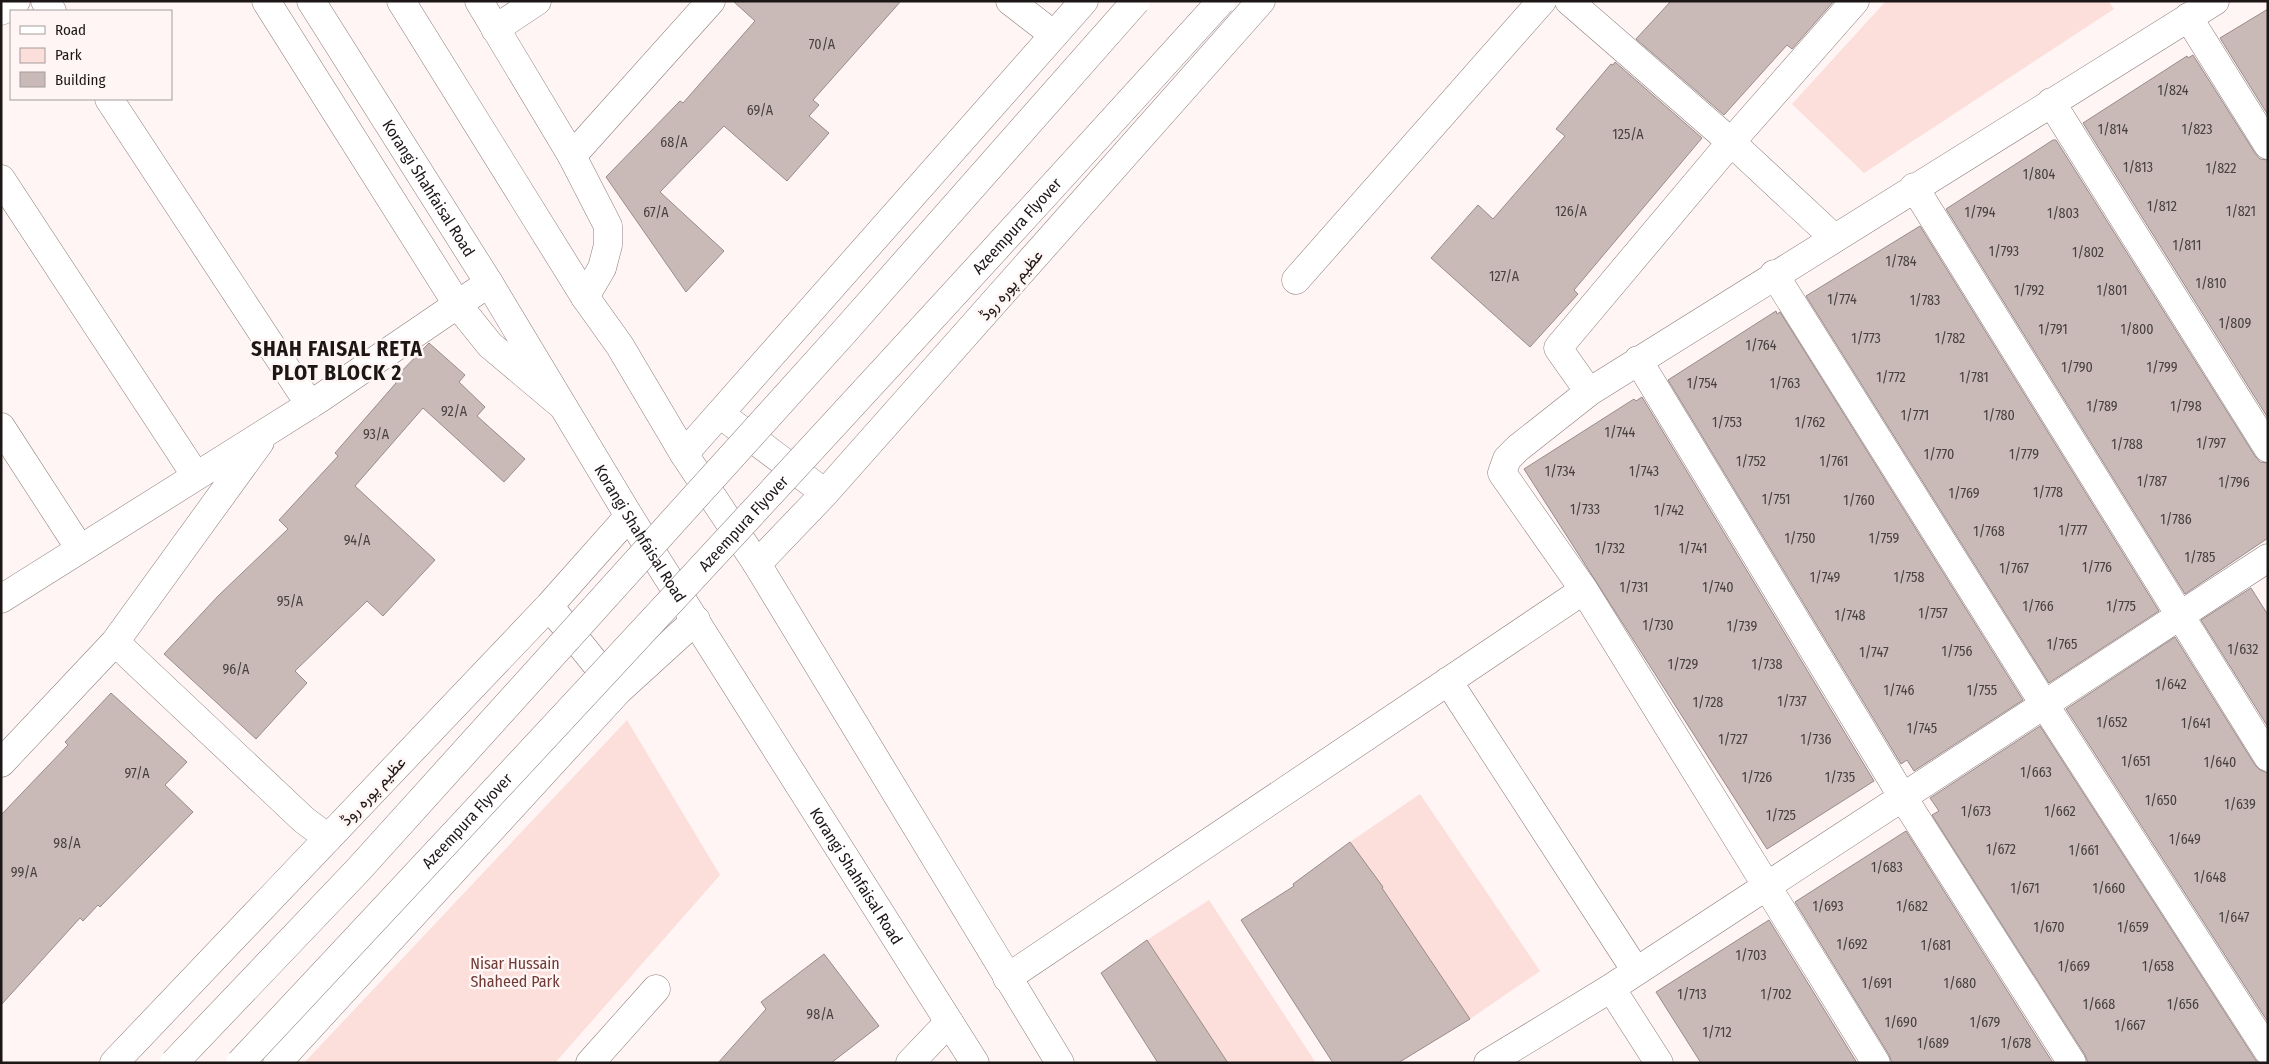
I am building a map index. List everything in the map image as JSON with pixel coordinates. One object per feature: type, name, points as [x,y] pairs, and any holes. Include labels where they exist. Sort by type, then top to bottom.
[{"type":"street","points":[[1,11],[16,1]]},
{"type":"street","points":[[266,1],[458,304],[490,345],[560,404]]},
{"type":"street","name":"Korangi Shahfaisal Road","points":[[312,1],[489,283],[629,516],[975,1063]]},
{"type":"street","points":[[401,1],[585,297],[620,346],[684,454],[757,564],[1060,1063]]},
{"type":"street","points":[[479,1],[572,156],[608,226],[608,246],[602,268],[585,297]]},
{"type":"street","points":[[495,29],[536,1]]},
{"type":"street","points":[[572,156],[711,1]]},
{"type":"street","points":[[1010,1],[1054,35]]},
{"type":"street","points":[[684,454],[1084,1]]},
{"type":"street","points":[[174,1063],[359,869],[850,325],[1136,1]]},
{"type":"street","name":"Azeempura Flyover","points":[[240,1063],[500,786],[991,255],[1221,1]]},
{"type":"street","name":"عظیم پورہ روڈ","points":[[757,564],[825,493],[1260,1]]},
{"type":"street","points":[[1296,280],[1542,1]]},
{"type":"street","points":[[1570,1],[1731,142],[1833,238]]},
{"type":"street","points":[[1589,392],[1558,348],[1731,142],[1855,1]]},
{"type":"street","points":[[1876,1063],[1584,590],[1502,473],[1507,459],[1518,448],[1589,392],[1774,274],[2215,1]]},
{"type":"street","points":[[2188,18],[2268,145]]},
{"type":"street","points":[[110,100],[310,405]]},
{"type":"street","points":[[2051,102],[2268,448]]},
{"type":"street","points":[[1,179],[196,476]]},
{"type":"street","points":[[1914,187],[2268,757]]},
{"type":"street","points":[[1774,274],[2044,704],[2268,1051]]},
{"type":"street","points":[[1,599],[310,405],[489,283]]},
{"type":"street","points":[[1638,360],[1902,796],[2072,1063]]},
{"type":"street","points":[[720,414],[825,493]]},
{"type":"street","points":[[1,427],[80,549]]},
{"type":"street","points":[[1,764],[115,642],[268,430]]},
{"type":"street","name":"عظیم پورہ روڈ","points":[[114,1063],[549,606],[629,516]]},
{"type":"street","points":[[1488,1063],[1611,988],[2268,558]]},
{"type":"street","points":[[1007,978],[1584,590]]},
{"type":"street","points":[[549,606],[618,691]]},
{"type":"street","points":[[277,1063],[618,691],[696,620]]},
{"type":"street","points":[[115,642],[304,820],[328,838]]},
{"type":"street","points":[[1448,681],[1636,971]]},
{"type":"street","points":[[1611,988],[1659,1063]]},
{"type":"street","points":[[590,1063],[656,989]]},
{"type":"street","points":[[910,1063],[948,1022]]},
{"type":"green space","points":[[1886,1],[2108,1],[2114,9],[1864,173],[1792,104]]},
{"type":"green space","name":"Nisar Hussain Shaheed Park","points":[[627,720],[720,875],[555,1063],[304,1063]]},
{"type":"green space","points":[[1420,794],[1540,971],[1470,1019],[1350,842]]},
{"type":"green space","points":[[1209,900],[1316,1063],[1228,1063],[1147,940]]},
{"type":"building","points":[[733,1],[901,1],[813,100],[819,105],[809,116],[829,133],[787,181],[724,126],[660,192],[724,251],[686,292],[606,177],[680,101],[683,103],[755,21]]},
{"type":"building","points":[[1671,1],[1834,1],[1792,49],[1787,45],[1724,115],[1636,39]]},
{"type":"building","points":[[2268,9],[2268,115],[2220,38]]},
{"type":"building","points":[[2193,55],[2255,153],[2260,159],[2268,160],[2268,418],[2083,123],[2187,56],[2188,58]]},
{"type":"building","points":[[1615,62],[1702,138],[1574,290],[1578,294],[1530,347],[1431,258],[1478,205],[1493,219],[1565,136],[1556,129],[1611,64],[1613,65]]},
{"type":"building","points":[[2053,140],[2056,140],[2255,456],[2260,462],[2268,463],[2268,538],[2185,594],[1946,209]]},
{"type":"building","points":[[1920,226],[2159,611],[2049,683],[1806,296]]},
{"type":"building","points":[[1776,311],[1777,314],[1780,312],[2023,700],[1914,771],[1907,760],[1901,764],[1668,380]]},
{"type":"building","points":[[429,343],[465,375],[459,382],[485,407],[477,416],[525,459],[504,482],[423,408],[355,486],[435,560],[383,616],[367,601],[295,671],[307,683],[256,739],[164,654],[218,596],[288,529],[279,520],[338,456],[335,453],[396,383],[393,380]]},
{"type":"building","points":[[1642,397],[1874,781],[1767,849],[1524,469],[1634,399],[1636,401]]},
{"type":"building","points":[[2251,588],[2268,615],[2268,727],[2201,620]]},
{"type":"building","points":[[2175,637],[2255,765],[2260,770],[2268,773],[2268,1022],[2066,709]]},
{"type":"building","points":[[111,693],[187,762],[165,785],[193,812],[100,907],[98,905],[83,921],[80,918],[1,1005],[1,815],[68,745],[65,742]]},
{"type":"building","points":[[2040,726],[2258,1063],[2088,1063],[2085,1055],[1932,815],[1939,811],[1930,798]]},
{"type":"building","points":[[1906,831],[2053,1063],[1892,1063],[1889,1055],[1795,902]]},
{"type":"building","points":[[1350,842],[1383,887],[1470,1019],[1398,1063],[1333,1063],[1241,920],[1294,886],[1293,884]]},
{"type":"building","points":[[1769,920],[1857,1063],[1701,1063],[1656,992]]},
{"type":"building","points":[[1147,940],[1228,1063],[1158,1063],[1101,973]]},
{"type":"building","points":[[824,954],[879,1026],[831,1063],[718,1063],[766,1009],[761,1002]]},
{"type":"district","name":"SHAH FAISAL RETA PLOT BLOCK 2","points":[[337,361]]}]
